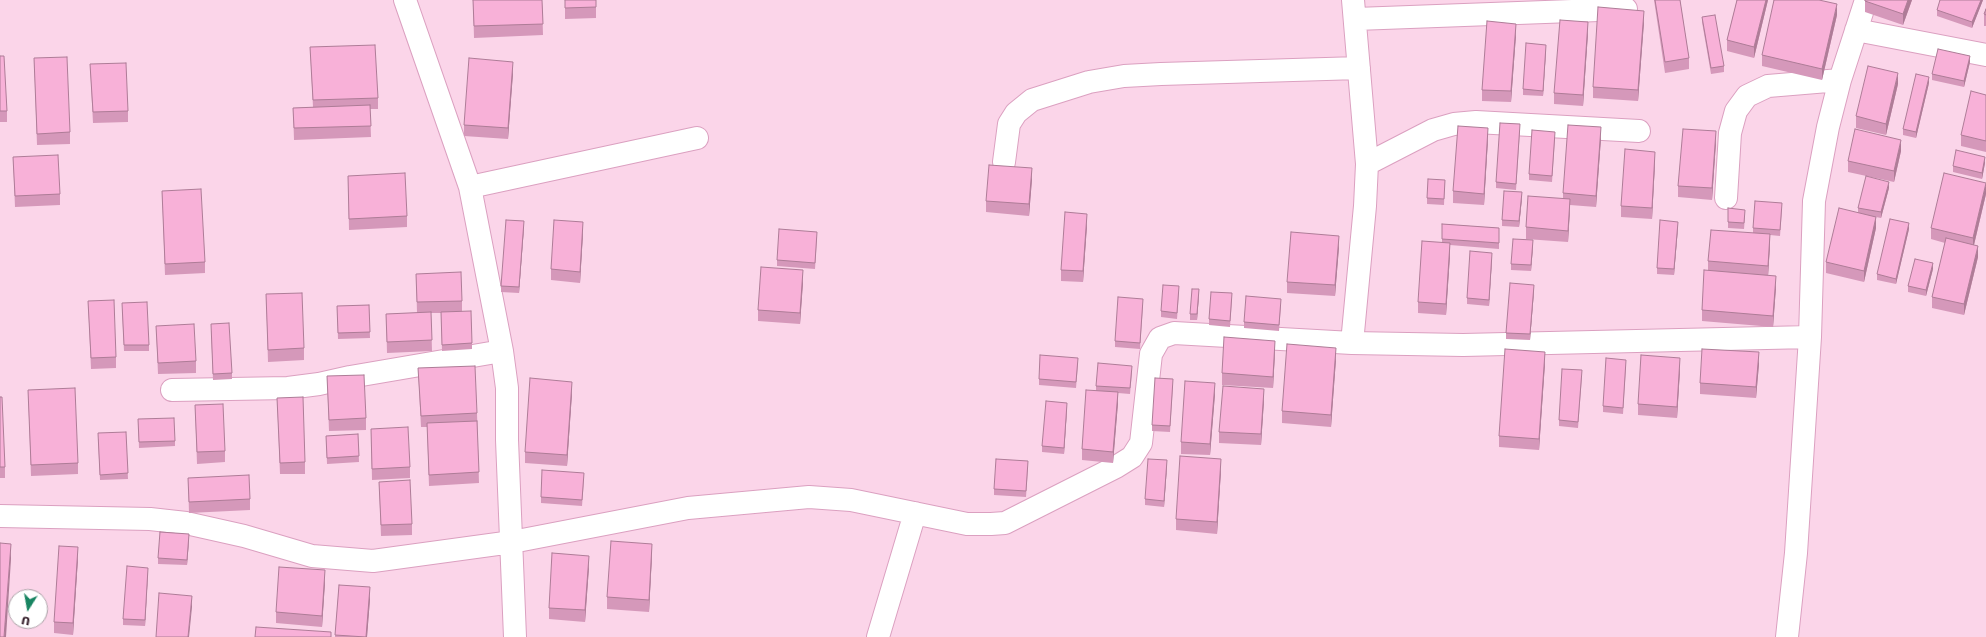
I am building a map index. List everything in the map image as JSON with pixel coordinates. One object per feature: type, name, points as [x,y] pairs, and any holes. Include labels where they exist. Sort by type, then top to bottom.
[{"type":"street","points":[[405,0],[470,187],[502,351],[507,388],[507,440],[515,637]]},
{"type":"street","points":[[1787,637],[1796,553],[1810,337],[1814,201],[1828,127],[1840,80],[1866,0]]},
{"type":"street","points":[[1352,343],[1365,206],[1367,164],[1354,10],[1626,9]]},
{"type":"street","points":[[1856,30],[1986,55]]},
{"type":"street","points":[[1004,162],[1009,124],[1016,113],[1032,100],[1089,82],[1124,76],[1160,74],[1359,68]]},
{"type":"street","points":[[1726,198],[1730,133],[1736,111],[1747,96],[1768,86],[1840,80]]},
{"type":"street","points":[[1367,164],[1433,130],[1454,124],[1476,122],[1639,131]]},
{"type":"street","points":[[470,187],[697,138]]},
{"type":"street","points":[[0,516],[150,519],[179,522],[244,536],[312,556],[373,561],[512,542],[688,508],[809,497],[851,500],[967,524],[1005,523],[1116,467],[1132,457],[1141,443],[1151,354],[1160,338],[1174,333],[1352,343],[1463,345],[1810,337]]},
{"type":"street","points":[[172,390],[288,388],[319,384],[350,377],[502,351]]},
{"type":"street","points":[[878,637],[915,513]]},
{"type":"building","points":[[473,0],[542,0],[543,24],[474,26]]},
{"type":"building","points":[[565,0],[596,0],[596,7],[565,8]]},
{"type":"building","points":[[1655,0],[1680,0],[1689,58],[1665,62]]},
{"type":"building","points":[[1737,0],[1766,0],[1754,47],[1727,40]]},
{"type":"building","points":[[1774,0],[1819,0],[1837,4],[1822,69],[1762,55]]},
{"type":"building","points":[[1865,0],[1908,0],[1903,14]]},
{"type":"building","points":[[1940,0],[1981,0],[1972,22],[1937,10]]},
{"type":"building","points":[[1598,7],[1644,11],[1638,90],[1593,87]]},
{"type":"building","points":[[1715,15],[1724,66],[1711,68],[1702,17]]},
{"type":"building","points":[[1560,20],[1588,22],[1583,95],[1554,93]]},
{"type":"building","points":[[1487,21],[1516,24],[1511,91],[1482,90]]},
{"type":"building","points":[[1526,43],[1546,45],[1543,91],[1523,89]]},
{"type":"building","points":[[375,45],[378,98],[313,100],[310,47]]},
{"type":"building","points":[[1938,49],[1970,56],[1964,81],[1932,74]]},
{"type":"building","points":[[0,56],[4,56],[7,111],[0,111]]},
{"type":"building","points":[[67,57],[70,132],[37,134],[34,58]]},
{"type":"building","points":[[469,58],[513,62],[508,128],[464,125]]},
{"type":"building","points":[[126,63],[128,111],[93,112],[90,64]]},
{"type":"building","points":[[1868,66],[1898,73],[1886,124],[1856,116]]},
{"type":"building","points":[[1916,74],[1929,77],[1916,132],[1903,129]]},
{"type":"building","points":[[1971,91],[1986,95],[1986,141],[1961,135]]},
{"type":"building","points":[[370,105],[371,126],[294,128],[293,108]]},
{"type":"building","points":[[1500,123],[1520,124],[1516,184],[1496,182]]},
{"type":"building","points":[[1568,125],[1601,127],[1596,196],[1563,193]]},
{"type":"building","points":[[1458,126],[1488,128],[1484,194],[1453,191]]},
{"type":"building","points":[[1683,129],[1716,131],[1712,188],[1678,186]]},
{"type":"building","points":[[1855,129],[1901,140],[1894,171],[1848,161]]},
{"type":"building","points":[[1532,130],[1555,132],[1552,176],[1529,174]]},
{"type":"building","points":[[1625,149],[1655,152],[1652,208],[1621,206]]},
{"type":"building","points":[[1956,150],[1985,157],[1982,173],[1953,166]]},
{"type":"building","points":[[58,155],[60,194],[15,196],[13,157]]},
{"type":"building","points":[[989,165],[1032,168],[1029,204],[986,201]]},
{"type":"building","points":[[405,173],[407,216],[349,219],[348,176]]},
{"type":"building","points":[[1944,173],[1986,183],[1973,238],[1931,228]]},
{"type":"building","points":[[1866,176],[1889,182],[1881,212],[1858,208]]},
{"type":"building","points":[[1428,179],[1445,180],[1444,199],[1427,198]]},
{"type":"building","points":[[201,189],[205,262],[165,264],[162,191]]},
{"type":"building","points":[[1504,191],[1522,192],[1519,221],[1502,220]]},
{"type":"building","points":[[1528,196],[1570,199],[1568,231],[1526,227]]},
{"type":"building","points":[[1755,201],[1782,203],[1780,230],[1753,228]]},
{"type":"building","points":[[1728,208],[1745,210],[1744,223],[1728,222]]},
{"type":"building","points":[[1839,208],[1876,217],[1864,271],[1826,262]]},
{"type":"building","points":[[1065,212],[1087,214],[1083,271],[1061,270]]},
{"type":"building","points":[[1890,219],[1909,223],[1896,279],[1877,274]]},
{"type":"building","points":[[506,220],[524,221],[519,287],[501,286]]},
{"type":"building","points":[[554,220],[583,222],[580,272],[551,269]]},
{"type":"building","points":[[1660,220],[1678,222],[1674,269],[1657,268]]},
{"type":"building","points":[[1442,224],[1499,228],[1499,243],[1442,239]]},
{"type":"building","points":[[779,229],[817,232],[815,263],[777,260]]},
{"type":"building","points":[[1711,230],[1770,234],[1768,266],[1708,261]]},
{"type":"building","points":[[1291,232],[1339,236],[1335,285],[1287,282]]},
{"type":"building","points":[[1946,238],[1978,246],[1964,304],[1932,297]]},
{"type":"building","points":[[1513,239],[1533,240],[1531,265],[1511,264]]},
{"type":"building","points":[[1422,241],[1450,243],[1446,304],[1418,302]]},
{"type":"building","points":[[1470,251],[1492,253],[1489,300],[1467,298]]},
{"type":"building","points":[[1915,259],[1933,263],[1926,290],[1908,286]]},
{"type":"building","points":[[761,267],[803,270],[800,313],[758,310]]},
{"type":"building","points":[[1704,270],[1776,276],[1773,316],[1702,310]]},
{"type":"building","points":[[461,272],[462,301],[417,302],[416,274]]},
{"type":"building","points":[[1510,283],[1534,285],[1530,334],[1506,333]]},
{"type":"building","points":[[1163,285],[1179,286],[1177,313],[1161,311]]},
{"type":"building","points":[[1192,289],[1199,289],[1197,314],[1190,314]]},
{"type":"building","points":[[1211,292],[1232,293],[1230,321],[1209,319]]},
{"type":"building","points":[[302,293],[304,348],[268,350],[266,294]]},
{"type":"building","points":[[1246,296],[1281,299],[1279,325],[1244,322]]},
{"type":"building","points":[[1118,297],[1143,299],[1140,343],[1115,341]]},
{"type":"building","points":[[114,300],[116,357],[91,358],[88,301]]},
{"type":"building","points":[[147,302],[149,345],[124,345],[122,303]]},
{"type":"building","points":[[369,305],[370,332],[338,333],[337,306]]},
{"type":"building","points":[[471,311],[472,343],[442,345],[441,312]]},
{"type":"building","points":[[431,312],[432,340],[387,342],[386,314]]},
{"type":"building","points":[[229,323],[232,373],[213,374],[211,324]]},
{"type":"building","points":[[194,324],[196,361],[158,363],[156,326]]},
{"type":"building","points":[[1224,337],[1275,341],[1273,377],[1222,373]]},
{"type":"building","points":[[1287,344],[1336,348],[1331,415],[1282,411]]},
{"type":"building","points":[[1505,349],[1545,352],[1539,439],[1499,436]]},
{"type":"building","points":[[1702,349],[1759,352],[1756,387],[1700,383]]},
{"type":"building","points":[[1040,355],[1078,358],[1076,382],[1039,379]]},
{"type":"building","points":[[1641,355],[1680,358],[1677,407],[1638,404]]},
{"type":"building","points":[[1606,358],[1626,360],[1623,408],[1603,406]]},
{"type":"building","points":[[1098,363],[1132,366],[1130,388],[1096,386]]},
{"type":"building","points":[[475,366],[477,413],[421,416],[418,368]]},
{"type":"building","points":[[1562,369],[1582,370],[1578,422],[1559,420]]},
{"type":"building","points":[[364,375],[366,418],[329,420],[327,376]]},
{"type":"building","points":[[530,378],[572,382],[567,455],[525,452]]},
{"type":"building","points":[[1155,378],[1173,379],[1170,426],[1152,425]]},
{"type":"building","points":[[1185,381],[1215,383],[1210,444],[1181,442]]},
{"type":"building","points":[[1223,386],[1264,389],[1261,434],[1219,432]]},
{"type":"building","points":[[75,388],[78,463],[31,465],[28,390]]},
{"type":"building","points":[[1086,390],[1118,392],[1113,452],[1082,449]]},
{"type":"building","points":[[0,397],[2,397],[5,467],[0,467]]},
{"type":"building","points":[[303,397],[305,462],[280,463],[277,398]]},
{"type":"building","points":[[1046,401],[1067,403],[1064,448],[1042,446]]},
{"type":"building","points":[[223,404],[225,451],[197,452],[195,405]]},
{"type":"building","points":[[174,418],[175,441],[139,442],[138,419]]},
{"type":"building","points":[[477,421],[479,472],[429,475],[427,423]]},
{"type":"building","points":[[408,427],[410,467],[372,469],[371,429]]},
{"type":"building","points":[[126,432],[128,473],[100,475],[98,433]]},
{"type":"building","points":[[358,434],[359,456],[327,458],[326,436]]},
{"type":"building","points":[[1180,456],[1221,459],[1217,522],[1176,519]]},
{"type":"building","points":[[996,459],[1028,461],[1026,491],[994,489]]},
{"type":"building","points":[[1148,459],[1167,460],[1164,501],[1145,499]]},
{"type":"building","points":[[542,470],[584,473],[582,500],[541,497]]},
{"type":"building","points":[[249,475],[250,499],[189,502],[188,478]]},
{"type":"building","points":[[410,480],[412,524],[381,525],[379,482]]},
{"type":"building","points":[[160,532],[189,534],[187,560],[158,558]]},
{"type":"building","points":[[611,541],[652,544],[649,600],[607,597]]},
{"type":"building","points":[[0,543],[11,544],[4,637],[0,637]]},
{"type":"building","points":[[59,546],[78,547],[73,623],[54,622]]},
{"type":"building","points":[[552,553],[589,556],[585,610],[549,608]]},
{"type":"building","points":[[127,566],[148,568],[145,620],[123,619]]},
{"type":"building","points":[[279,567],[325,570],[322,616],[276,612]]},
{"type":"building","points":[[339,585],[370,587],[366,637],[335,635]]},
{"type":"building","points":[[159,593],[192,596],[188,637],[156,637]]},
{"type":"building","points":[[256,627],[331,632],[331,637],[255,637]]}]
